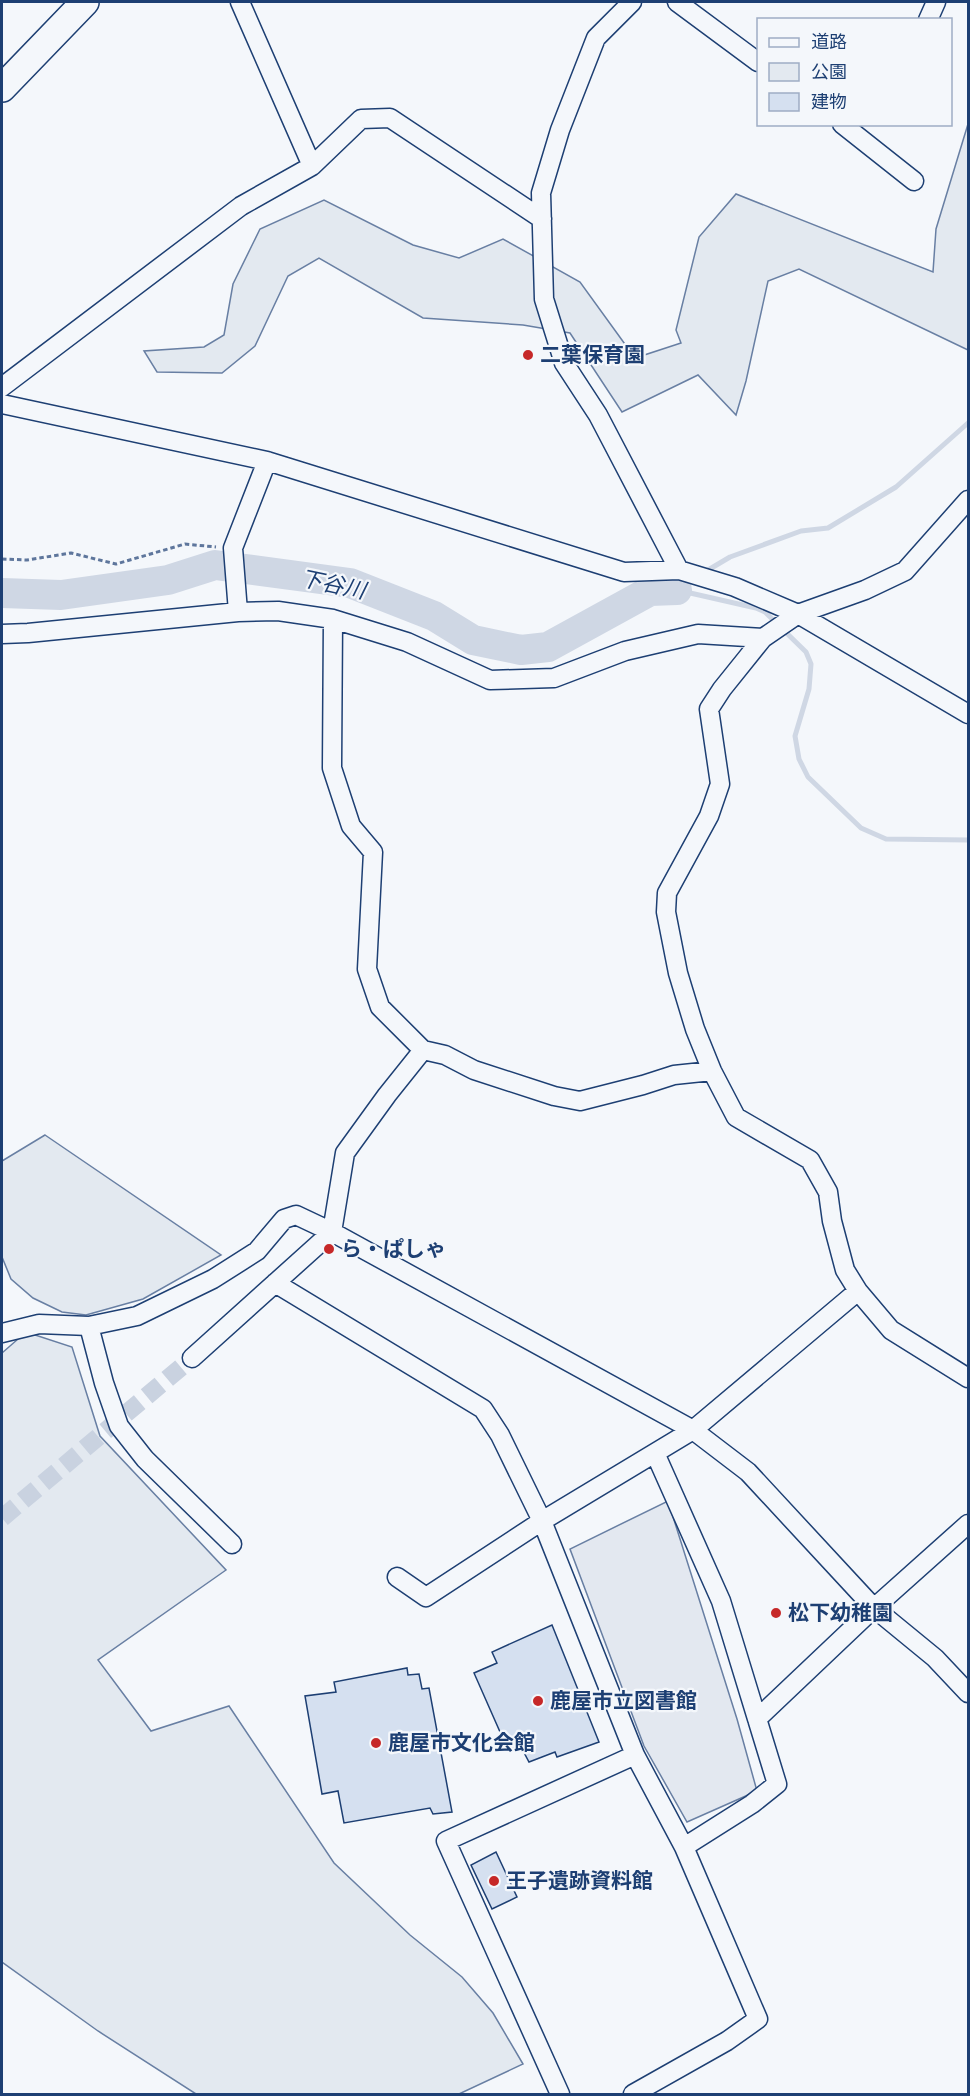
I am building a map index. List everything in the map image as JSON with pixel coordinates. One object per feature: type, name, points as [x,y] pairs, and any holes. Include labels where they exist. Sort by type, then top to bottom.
[{"type":"highway","points":[[2,88],[86,2]]},
{"type":"street","points":[[240,2],[312,166]]},
{"type":"street","points":[[632,2],[596,38],[560,130],[541,193],[544,299],[564,363],[598,415],[679,570]]},
{"type":"street","points":[[677,2],[757,61]]},
{"type":"street","points":[[2,387],[240,206],[312,166],[361,119],[390,118],[542,219]]},
{"type":"street","points":[[850,127],[914,181]]},
{"type":"street","points":[[2,404],[267,461],[624,572],[679,570],[735,586],[798,614],[969,714]]},
{"type":"street","points":[[238,612],[233,549],[267,461]]},
{"type":"street","points":[[969,500],[905,571],[865,590],[798,614],[763,638],[722,689],[709,709],[720,784],[709,816],[667,894],[666,912],[678,973],[695,1029],[712,1071],[736,1117],[810,1160],[828,1192],[832,1221],[845,1270],[858,1291],[891,1330],[969,1378]]},
{"type":"street","points":[[2,634],[238,612],[278,611],[333,619],[407,642],[490,680],[554,678],[625,651],[698,634],[763,638]]},
{"type":"street","points":[[333,619],[332,768],[351,826],[373,852],[367,969],[380,1007],[423,1050],[445,1054],[474,1070],[544,1093],[580,1101],[674,1075],[712,1071]]},
{"type":"street","points":[[192,1358],[332,1232],[345,1153],[423,1050]]},
{"type":"street","points":[[2,1332],[39,1324],[89,1326],[137,1316],[213,1279],[257,1251],[284,1219],[296,1215],[332,1232],[693,1430],[748,1472],[874,1608],[935,1658],[969,1693]]},
{"type":"street","points":[[275,1283],[483,1409],[500,1435],[542,1521],[635,1755],[684,1847],[758,2019],[727,2041],[633,2094]]},
{"type":"street","points":[[397,1576],[426,1597],[542,1521],[693,1430],[858,1291]]},
{"type":"street","points":[[89,1326],[104,1383],[119,1426],[145,1459],[232,1544]]},
{"type":"street","points":[[655,1453],[721,1601],[777,1784],[752,1804],[684,1847]]},
{"type":"street","points":[[757,1719],[874,1608],[969,1524]]},
{"type":"street","points":[[560,2094],[446,1841],[635,1755]]},
{"type":"path","points":[[2,560],[27,560],[71,553],[116,564],[186,544],[233,549]]},
{"type":"green space","points":[[968,124],[968,350],[799,269],[768,281],[746,381],[736,415],[698,375],[622,412],[570,333],[523,325],[423,318],[319,258],[288,276],[255,346],[222,373],[157,372],[144,351],[204,347],[224,335],[233,284],[260,229],[324,200],[413,245],[459,258],[503,239],[580,282],[635,358],[681,343],[676,330],[699,237],[736,194],[933,272],[936,229]]},
{"type":"green space","points":[[45,1135],[221,1255],[143,1299],[86,1315],[62,1312],[33,1298],[11,1279],[2,1257],[2,1161]]},
{"type":"green space","points":[[26,1332],[72,1347],[100,1436],[226,1570],[98,1660],[151,1731],[229,1706],[334,1863],[410,1935],[462,1977],[493,2013],[523,2064],[459,2094],[196,2094],[98,2031],[2,1962],[2,1353]]},
{"type":"shaded area","points":[[668,1501],[737,1719],[757,1791],[687,1822],[644,1746],[570,1549]]},
{"type":"building","points":[[552,1625],[599,1742],[557,1757],[555,1752],[529,1762],[520,1745],[508,1750],[474,1673],[497,1663],[492,1652]]},
{"type":"building","name":"鹿屋市文化会館","points":[[407,1668],[408,1675],[419,1674],[422,1689],[429,1688],[452,1812],[433,1814],[430,1808],[344,1823],[338,1791],[322,1794],[305,1696],[336,1692],[334,1682]]},
{"type":"building","name":"王子遺跡資料館","points":[[496,1852],[517,1897],[492,1909],[471,1865]]},
{"type":"waterway","points":[[703,573],[730,557],[801,531],[828,528],[896,487],[968,423]]},
{"type":"waterway","name":"下谷川","points":[[2,593],[61,595],[168,580],[215,565],[350,583],[434,616],[473,640],[521,650],[548,647],[650,591],[677,590]]},
{"type":"waterway","points":[[677,590],[693,580]]},
{"type":"waterway","points":[[677,590],[765,612],[806,652],[811,664],[809,689],[795,736],[799,759],[808,777],[861,828],[886,839],[968,840]]},
{"type":"tunnel","points":[[2,1518],[192,1358]]},
{"type":"place","name":"二葉保育園","points":[[528,355]]},
{"type":"place","name":"ら・ぱしゃ","points":[[329,1249]]},
{"type":"place","name":"松下幼稚園","points":[[776,1613]]},
{"type":"place","name":"鹿屋市立図書館","points":[[538,1701]]},
{"type":"place","name":"鹿屋市文化会館","points":[[376,1743]]},
{"type":"place","name":"王子遺跡資料館","points":[[494,1881]]}]
